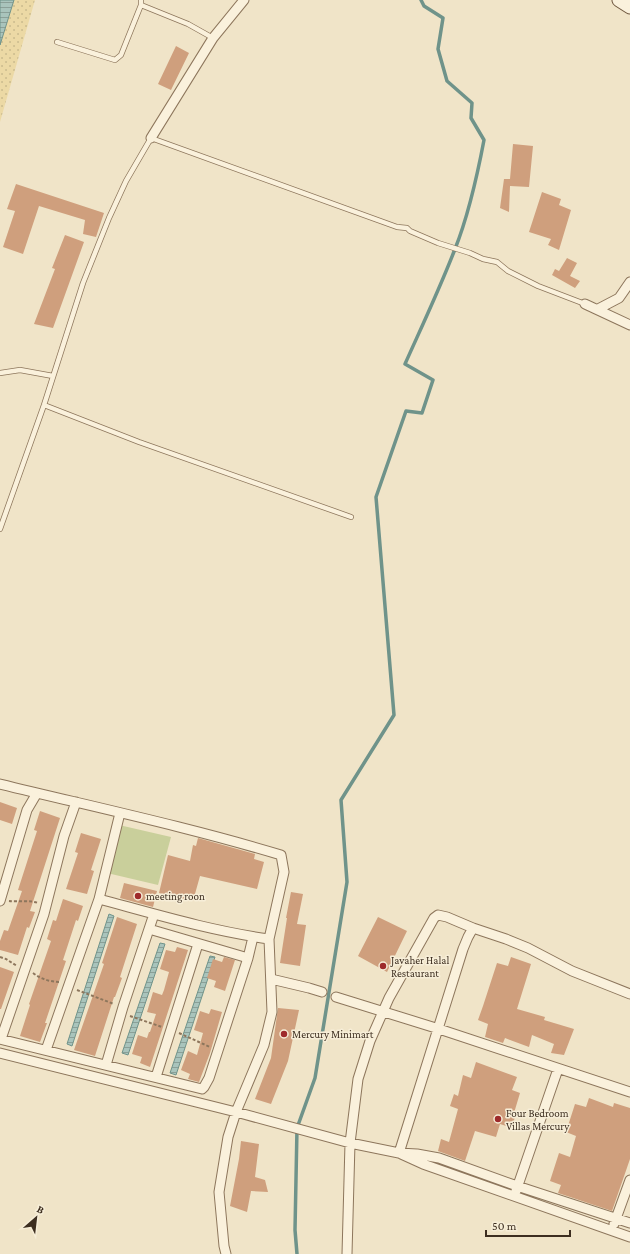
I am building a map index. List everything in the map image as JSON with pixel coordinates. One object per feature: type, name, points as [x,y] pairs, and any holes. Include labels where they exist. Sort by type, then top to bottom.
[{"type":"main road","points":[[619,0],[630,7]]},
{"type":"street","points":[[151,138],[213,38],[244,0]]},
{"type":"street","points":[[598,309],[619,298],[630,282]]},
{"type":"street","points":[[585,304],[630,325]]},
{"type":"street","points":[[0,784],[120,812],[281,855],[284,872],[269,939],[272,1012],[264,1045],[236,1112],[228,1137],[219,1192],[226,1254]]},
{"type":"street","points":[[0,900],[27,810],[37,793]]},
{"type":"street","points":[[76,802],[64,836],[45,909],[1,1039],[202,1089],[209,1078],[248,958],[253,937]]},
{"type":"street","points":[[46,1050],[99,899],[120,812]]},
{"type":"street","points":[[99,899],[154,914],[253,937],[269,939]]},
{"type":"street","points":[[106,1065],[123,1007],[154,914]]},
{"type":"street","points":[[347,1254],[350,1143],[358,1079],[370,1041],[388,998],[434,918],[438,915],[528,948],[572,971],[630,994]]},
{"type":"street","points":[[400,1154],[463,949],[473,928]]},
{"type":"street","points":[[149,929],[248,958]]},
{"type":"street","points":[[156,1077],[198,944]]},
{"type":"street","points":[[271,979],[322,992]]},
{"type":"street","points":[[336,997],[439,1029],[630,1092]]},
{"type":"street","points":[[0,1053],[236,1112],[350,1143],[400,1154],[423,1164],[630,1236]]},
{"type":"street","points":[[514,1196],[558,1069]]},
{"type":"street","points":[[400,1154],[417,1154],[439,1158],[517,1186],[630,1223]]},
{"type":"street","points":[[612,1230],[630,1180]]},
{"type":"lane","points":[[57,42],[115,60],[121,55],[141,2],[188,24],[213,38]]},
{"type":"lane","points":[[0,529],[44,405],[83,283],[126,180],[151,138],[397,226],[407,228],[410,231],[438,243],[470,253],[482,259],[497,262],[508,271],[538,286],[585,304]]},
{"type":"lane","points":[[0,373],[20,370],[53,376]]},
{"type":"lane","points":[[44,405],[139,442],[351,517]]},
{"type":"path","points":[[0,900],[34,902],[45,909]]},
{"type":"path","points":[[0,957],[25,971]]},
{"type":"sand","points":[[14,0],[35,0],[0,122],[0,45]]},
{"type":"green space","points":[[119,825],[171,837],[158,885],[107,873]]},
{"type":"water","points":[[0,0],[14,0],[0,45]]},
{"type":"water","points":[[109,914],[114,916],[72,1046],[67,1044]]},
{"type":"water","points":[[160,943],[165,944],[128,1055],[122,1053]]},
{"type":"water","points":[[210,956],[215,957],[176,1075],[170,1073]]},
{"type":"building","points":[[176,46],[189,53],[171,90],[158,84]]},
{"type":"building","points":[[513,144],[533,146],[529,187],[510,186],[509,212],[500,208],[504,179],[510,179]]},
{"type":"building","points":[[16,184],[104,213],[96,237],[83,234],[85,220],[39,206],[23,254],[3,247],[15,211],[7,209]]},
{"type":"building","points":[[542,192],[561,199],[559,205],[571,210],[559,250],[548,245],[551,239],[529,232]]},
{"type":"building","points":[[65,235],[84,242],[53,328],[34,324],[55,269],[52,268]]},
{"type":"building","points":[[567,258],[577,263],[570,276],[580,281],[575,288],[552,275],[555,269],[559,271]]},
{"type":"building","points":[[0,802],[17,808],[12,824],[0,820]]},
{"type":"building","points":[[40,811],[60,818],[30,911],[35,912],[29,928],[27,927],[18,955],[0,950],[0,941],[4,930],[8,931],[22,891],[18,890],[37,831],[34,830]]},
{"type":"building","points":[[81,833],[101,839],[91,870],[94,871],[87,894],[66,889],[78,853],[75,852]]},
{"type":"building","points":[[198,838],[255,854],[254,859],[264,862],[257,889],[200,876],[193,901],[159,893],[168,855],[190,861],[193,845],[196,846]]},
{"type":"building","name":"meeting roon","points":[[124,883],[157,891],[153,907],[120,898]]},
{"type":"building","points":[[291,892],[303,894],[297,924],[306,925],[300,966],[280,963]]},
{"type":"building","points":[[63,899],[83,906],[78,921],[76,920],[63,960],[66,961],[40,1042],[20,1036],[30,1005],[29,1004],[51,941],[47,939],[53,920],[56,921]]},
{"type":"building","points":[[117,917],[137,924],[120,977],[122,978],[114,997],[95,1056],[74,1050],[104,964],[102,963]]},
{"type":"building","points":[[378,917],[407,931],[387,972],[358,956]]},
{"type":"building","points":[[177,947],[188,950],[150,1067],[140,1063],[142,1057],[132,1054],[138,1035],[147,1038],[150,1032],[156,1014],[147,1012],[153,992],[162,995],[164,990],[169,972],[160,969],[166,950],[175,952]]},
{"type":"building","points":[[224,957],[235,960],[225,991],[214,987],[216,981],[207,978],[213,959],[222,962]]},
{"type":"building","points":[[511,957],[531,964],[517,1009],[545,1017],[544,1020],[574,1029],[564,1055],[551,1053],[554,1044],[532,1035],[529,1047],[505,1038],[503,1043],[485,1037],[488,1024],[478,1020],[497,963],[508,966]]},
{"type":"building","points":[[0,967],[14,972],[1,1009],[0,1009]]},
{"type":"building","name":"Mercury Minimart","points":[[278,1008],[299,1010],[288,1061],[271,1104],[255,1099],[271,1058]]},
{"type":"building","points":[[211,1009],[222,1012],[210,1053],[199,1082],[188,1079],[190,1074],[181,1070],[188,1051],[197,1055],[203,1033],[194,1030],[200,1011],[209,1014]]},
{"type":"building","points":[[476,1062],[517,1077],[512,1090],[520,1093],[514,1113],[516,1113],[512,1128],[500,1124],[496,1137],[475,1131],[465,1161],[438,1151],[441,1139],[449,1142],[458,1109],[450,1106],[454,1094],[458,1096],[463,1075],[471,1078]]},
{"type":"building","points":[[589,1098],[613,1107],[614,1103],[630,1108],[630,1159],[612,1211],[558,1193],[561,1185],[550,1181],[559,1153],[570,1157],[576,1136],[566,1132],[575,1104],[586,1107]]},
{"type":"building","points":[[241,1141],[259,1144],[255,1177],[265,1180],[268,1192],[251,1191],[247,1212],[230,1206]]},
{"type":"waterway","points":[[297,1254],[295,1230],[297,1128],[315,1078],[347,882],[341,800],[394,715],[376,497],[406,411],[422,413],[433,380],[405,364],[437,293],[460,236],[472,195],[484,140],[471,118],[472,103],[447,81],[438,49],[443,18],[424,6],[421,0]]},
{"type":"place","name":"meeting roon","points":[[138,896]]},
{"type":"place","name":"Javaher Halal Restaurant","points":[[383,966]]},
{"type":"place","name":"Mercury Minimart","points":[[284,1034]]},
{"type":"place","name":"Four Bedroom Villas Mercury","points":[[498,1119]]}]
